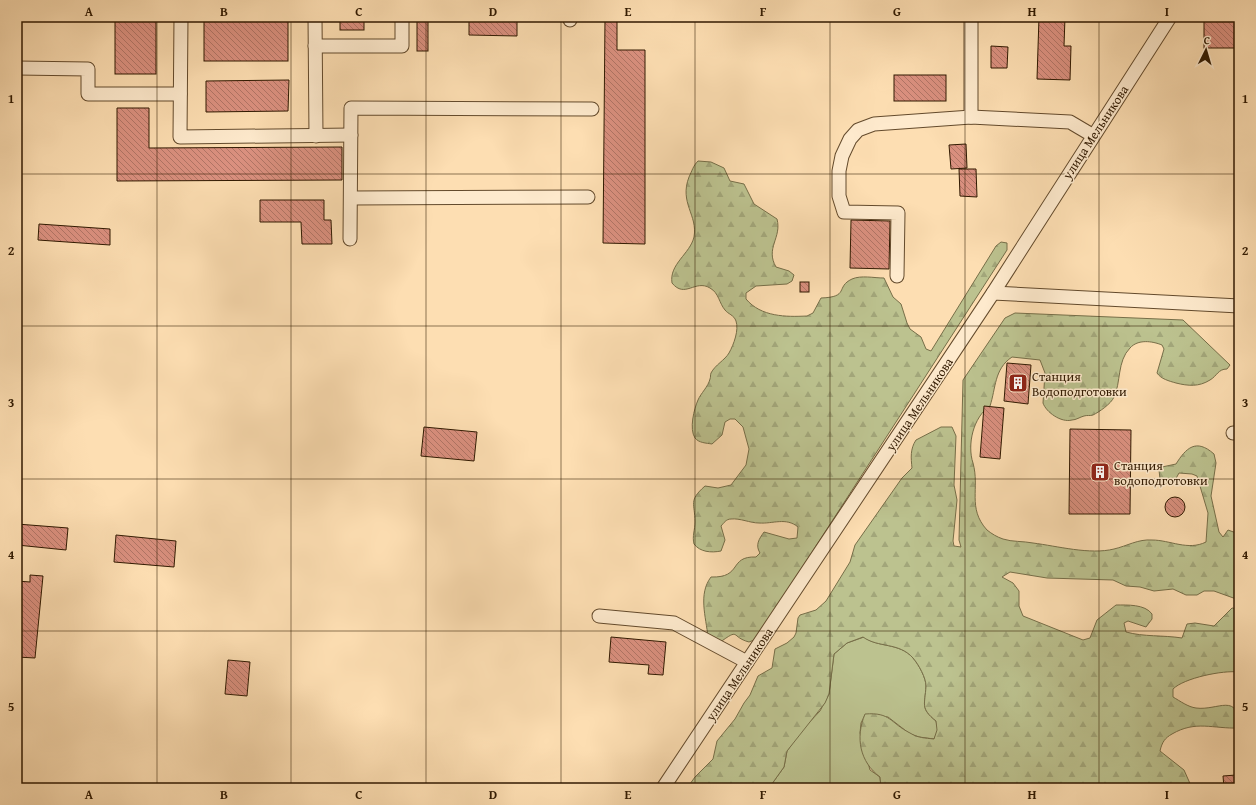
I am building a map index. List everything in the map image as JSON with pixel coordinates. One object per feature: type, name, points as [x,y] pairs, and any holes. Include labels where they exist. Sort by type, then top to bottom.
[{"type":"street","points":[[181,17],[180,138],[351,135]]},
{"type":"street","points":[[315,17],[316,136]]},
{"type":"street","points":[[315,46],[402,46],[402,17]]},
{"type":"street","points":[[971,17],[971,117]]},
{"type":"street","name":"улица Мельникова","points":[[663,788],[993,292],[1092,135],[1170,17]]},
{"type":"street","points":[[17,68],[88,68],[88,94],[180,94]]},
{"type":"street","points":[[350,239],[351,108],[592,109]]},
{"type":"street","points":[[897,276],[898,213],[844,212],[839,196],[839,171],[842,156],[850,139],[858,130],[874,124],[971,117],[1070,122],[1092,135]]},
{"type":"street","points":[[351,198],[588,197]]},
{"type":"street","points":[[993,292],[1239,306]]},
{"type":"street","points":[[599,616],[674,623],[747,662]]},
{"type":"green space","points":[[698,161],[711,162],[724,168],[730,181],[744,184],[754,204],[777,219],[778,226],[772,254],[773,260],[776,267],[789,271],[794,275],[792,281],[787,284],[756,286],[746,293],[746,299],[752,305],[766,313],[782,316],[807,316],[813,313],[821,298],[836,296],[839,294],[844,285],[852,279],[863,277],[884,278],[893,297],[901,304],[910,329],[921,337],[926,349],[931,351],[996,246],[1001,242],[1007,243],[1007,250],[785,594],[754,640],[749,642],[733,634],[719,643],[708,637],[704,606],[707,584],[711,577],[728,574],[742,560],[756,557],[760,553],[758,545],[764,532],[789,539],[797,538],[798,527],[789,522],[759,523],[729,519],[721,526],[725,540],[721,551],[706,551],[699,549],[694,544],[694,499],[696,495],[705,486],[718,488],[731,485],[746,465],[749,449],[743,427],[735,419],[730,419],[725,422],[722,435],[712,444],[698,441],[692,430],[695,408],[698,400],[708,385],[711,373],[729,353],[737,329],[735,319],[725,310],[713,290],[705,286],[681,289],[672,283],[674,270],[692,243],[694,237],[694,222],[687,202],[686,194],[689,177]]},
{"type":"green space","points":[[1015,313],[1183,320],[1230,365],[1227,369],[1222,370],[1202,384],[1189,385],[1176,383],[1168,381],[1157,373],[1164,349],[1162,345],[1150,342],[1137,343],[1130,348],[1123,359],[1116,391],[1110,402],[1093,415],[1075,420],[1063,420],[1054,416],[1047,410],[1043,403],[1045,373],[1040,360],[1012,357],[1002,367],[996,379],[990,406],[979,417],[976,424],[971,440],[971,456],[975,472],[975,498],[977,514],[987,530],[1006,540],[1029,542],[1084,551],[1105,551],[1147,540],[1159,540],[1186,545],[1206,542],[1208,513],[1197,476],[1179,473],[1174,482],[1165,484],[1160,479],[1159,470],[1162,467],[1176,464],[1184,453],[1192,447],[1202,447],[1208,449],[1214,454],[1216,463],[1211,496],[1219,532],[1223,537],[1228,530],[1239,534],[1239,600],[1214,591],[1204,591],[1197,595],[1186,595],[1173,589],[1154,591],[1140,587],[1126,586],[1113,580],[1047,578],[1010,572],[1002,577],[1013,583],[1019,591],[1019,606],[1023,616],[1083,640],[1090,638],[1097,620],[1116,605],[1130,605],[1145,608],[1152,614],[1152,619],[1146,627],[1128,621],[1124,623],[1126,632],[1140,635],[1182,638],[1187,624],[1195,623],[1214,626],[1232,608],[1239,609],[1239,672],[1223,672],[1186,681],[1173,689],[1173,697],[1196,708],[1226,705],[1231,706],[1235,710],[1238,717],[1239,728],[1205,726],[1189,727],[1167,737],[1160,751],[1184,770],[1192,788],[881,788],[880,777],[868,764],[861,749],[860,732],[865,714],[885,716],[913,735],[922,738],[934,739],[937,730],[936,721],[931,717],[926,709],[925,679],[918,664],[913,658],[895,647],[875,643],[863,637],[847,643],[834,654],[829,694],[825,703],[787,751],[784,767],[769,788],[687,788],[695,777],[713,759],[717,741],[735,719],[750,695],[758,676],[772,668],[775,649],[787,643],[794,637],[800,615],[816,610],[826,601],[850,562],[855,545],[902,478],[912,468],[912,450],[916,440],[941,427],[952,427],[956,436],[954,485],[957,500],[953,541],[954,546],[961,547],[959,540],[963,380],[1005,318]]},
{"type":"green space","points":[[864,637],[876,643],[895,647],[907,653],[918,664],[926,683],[925,706],[928,713],[936,721],[938,730],[934,739],[910,734],[888,717],[865,715],[861,723],[860,733],[870,770],[880,777],[881,788],[769,788],[784,767],[787,751],[802,730],[820,711],[829,694],[834,654],[847,643]]},
{"type":"building","points":[[115,17],[156,17],[156,74],[115,74]]},
{"type":"building","points":[[204,17],[288,17],[288,61],[204,61]]},
{"type":"building","points":[[340,17],[364,17],[364,30],[340,30]]},
{"type":"building","points":[[417,17],[428,17],[428,51],[417,51]]},
{"type":"building","points":[[469,17],[517,17],[517,36],[469,35]]},
{"type":"building","points":[[605,17],[617,17],[617,50],[645,50],[645,244],[603,243]]},
{"type":"building","points":[[1039,17],[1065,17],[1064,46],[1071,46],[1070,80],[1037,79]]},
{"type":"building","points":[[1204,17],[1239,17],[1239,48],[1204,48]]},
{"type":"building","points":[[991,46],[1008,47],[1007,68],[991,68]]},
{"type":"building","points":[[894,75],[946,75],[946,101],[894,101]]},
{"type":"building","points":[[289,80],[288,111],[206,112],[206,81]]},
{"type":"building","points":[[117,108],[149,108],[149,148],[342,147],[342,180],[117,181]]},
{"type":"building","points":[[966,144],[967,168],[951,169],[949,145]]},
{"type":"building","points":[[959,169],[976,169],[977,197],[960,196]]},
{"type":"building","points":[[260,200],[324,200],[324,220],[331,220],[332,244],[302,244],[301,222],[260,222]]},
{"type":"building","points":[[851,220],[890,221],[889,269],[850,268]]},
{"type":"building","points":[[39,224],[110,229],[110,245],[38,240]]},
{"type":"building","points":[[800,282],[809,282],[809,292],[800,292]]},
{"type":"building","name":"Станция Водоподготовки","points":[[1007,363],[1031,365],[1028,404],[1004,401]]},
{"type":"building","name":"Станция водоподготовки","points":[[984,406],[1004,408],[1000,459],[980,457]]},
{"type":"building","points":[[424,427],[477,432],[474,461],[421,456]]},
{"type":"building","name":"Станция водоподготовки","points":[[1070,429],[1131,430],[1130,514],[1069,514]]},
{"type":"building","points":[[1175,497],[1182,500],[1185,507],[1182,514],[1175,517],[1168,514],[1165,507],[1168,500]]},
{"type":"building","points":[[17,524],[68,528],[66,550],[17,545]]},
{"type":"building","points":[[116,535],[176,541],[174,567],[114,562]]},
{"type":"building","points":[[30,575],[43,576],[35,658],[17,657],[17,581],[30,582]]},
{"type":"building","points":[[611,637],[666,642],[663,675],[648,674],[649,665],[609,662]]},
{"type":"building","points":[[228,660],[250,662],[247,696],[225,694]]},
{"type":"building","points":[[1236,775],[1237,788],[1224,788],[1223,776]]},
{"type":"place","name":"Станция Водоподготовки","points":[[1018,383]]},
{"type":"place","name":"Станция водоподготовки","points":[[1100,472]]}]
